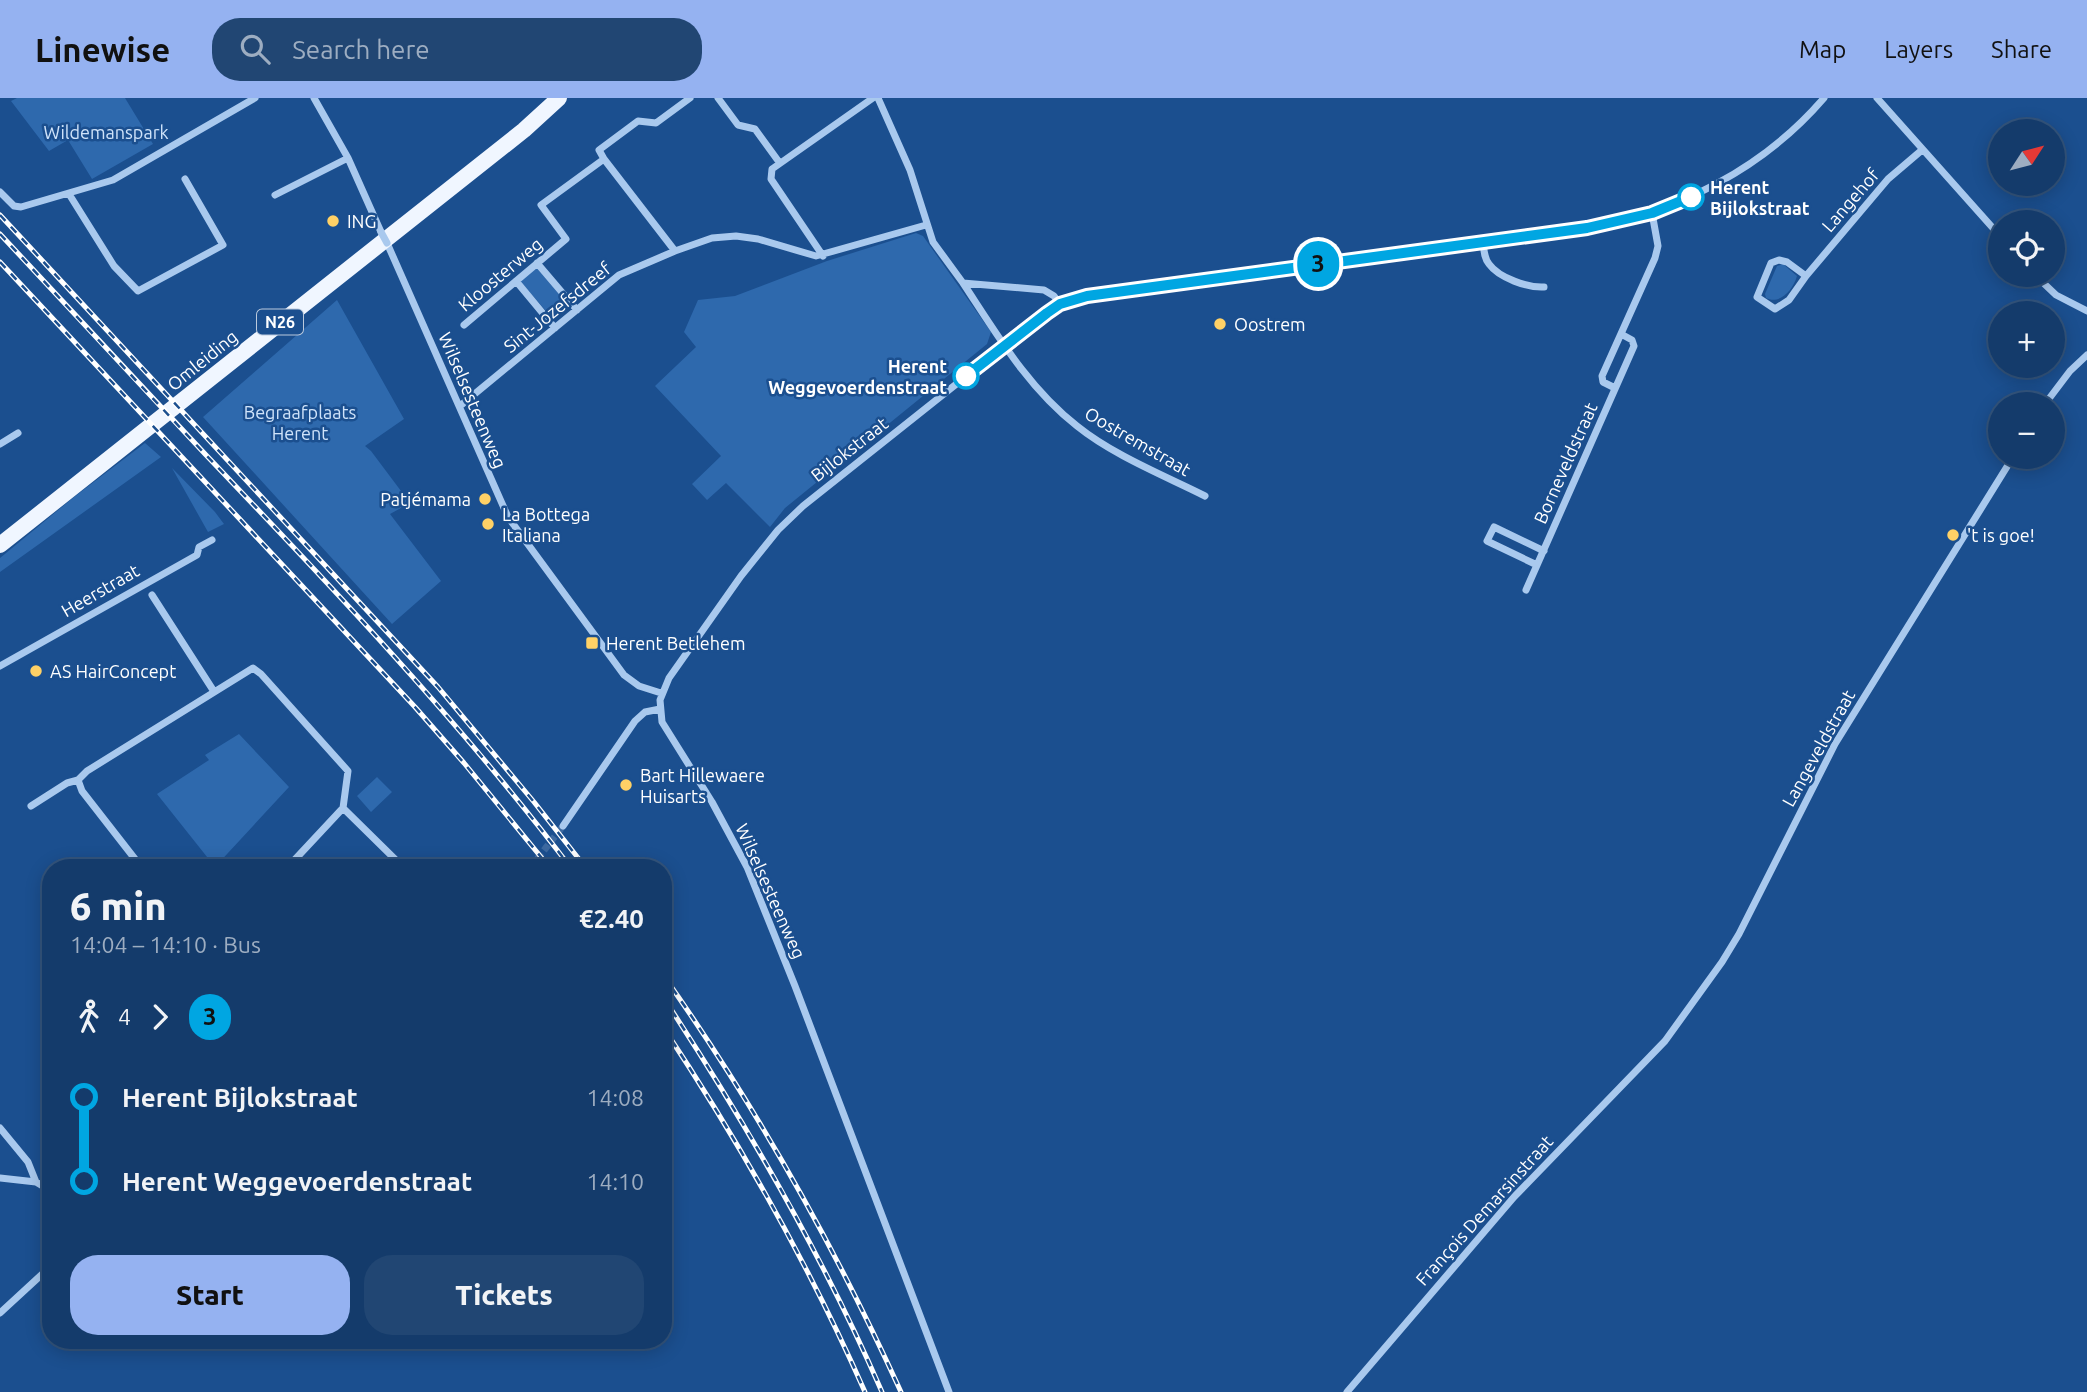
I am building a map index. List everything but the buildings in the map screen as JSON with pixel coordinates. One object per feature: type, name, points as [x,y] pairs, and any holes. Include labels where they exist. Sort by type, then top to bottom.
[{"type":"main road","name":"Omleiding","points":[[0,536],[497,144],[550,98]]},
{"type":"main road","name":"Omleiding","points":[[0,545],[524,130],[559,98]]},
{"type":"street","points":[[0,192],[14,206],[21,208],[113,180],[255,98]]},
{"type":"street","name":"Wilselsesteenweg","points":[[314,98],[348,158],[460,406],[498,498],[523,541],[624,675],[639,686],[661,693],[660,709],[667,730],[712,802],[747,867],[949,1392]]},
{"type":"street","name":"Kloosterweg","points":[[464,326],[566,239],[541,205],[604,159],[598,150],[638,121],[656,123],[690,98]]},
{"type":"street","points":[[718,98],[738,125],[755,129],[779,162]]},
{"type":"street","points":[[823,256],[771,179],[772,169],[875,98]]},
{"type":"street","name":"Oostremstraat","points":[[875,98],[910,170],[933,242],[1003,346],[1048,398],[1076,425],[1097,440],[1205,496]]},
{"type":"street","name":"Bijlokstraat","points":[[661,693],[730,592],[778,530],[814,496],[1060,304],[1113,291],[1587,228],[1652,213],[1686,199],[1740,170],[1788,134],[1824,98]]},
{"type":"street","points":[[1877,98],[1988,223]]},
{"type":"street","name":"Langehof","points":[[1806,276],[1787,262],[1779,260],[1772,263],[1757,298],[1775,309],[1789,300],[1888,179],[1922,150]]},
{"type":"street","points":[[275,195],[348,158]]},
{"type":"street","points":[[604,159],[674,251]]},
{"type":"street","points":[[69,194],[114,266],[138,291],[223,245],[185,179]]},
{"type":"street","name":"Borneveldstraat","points":[[1615,388],[1603,382],[1602,376],[1655,258],[1658,246],[1652,213]]},
{"type":"street","name":"Sint-Jozefsdreef","points":[[460,406],[620,275],[674,251],[712,238],[736,236],[823,256],[926,225]]},
{"type":"street","points":[[1483,242],[1489,264],[1499,274],[1528,285],[1544,287]]},
{"type":"street","points":[[537,263],[577,310]]},
{"type":"street","points":[[516,281],[555,328]]},
{"type":"street","points":[[962,283],[1044,290],[1060,304]]},
{"type":"street","points":[[2048,287],[2056,295],[2087,311]]},
{"type":"street","name":"Borneveldstraat","points":[[1527,590],[1634,346],[1632,340],[1621,334]]},
{"type":"street","points":[[2054,392],[2070,370],[2087,355]]},
{"type":"street","points":[[0,444],[18,433]]},
{"type":"street","name":"Langeveldstraat","points":[[1652,1055],[1679,1023],[1739,934],[1835,744],[2006,469]]},
{"type":"street","name":"Borneveldstraat","points":[[1537,565],[1487,541],[1494,527],[1544,551]]},
{"type":"street","name":"Heerstraat","points":[[0,666],[197,555],[199,547],[212,540]]},
{"type":"street","points":[[152,595],[213,690]]},
{"type":"street","points":[[31,806],[78,779],[213,690],[253,668],[348,771],[343,808],[295,859]]},
{"type":"street","points":[[564,826],[635,721],[645,712],[660,709]]},
{"type":"street","points":[[78,779],[82,791],[135,859]]},
{"type":"street","points":[[343,808],[395,859]]},
{"type":"street","name":"François Demarsinstraat","points":[[1347,1392],[1514,1196],[1652,1055]]},
{"type":"street","points":[[0,1128],[28,1162],[36,1182]]},
{"type":"street","points":[[0,1178],[36,1182],[42,1186]]},
{"type":"street","points":[[0,1313],[42,1274]]},
{"type":"green space","name":"Wildemanspark","points":[[17,98],[125,98],[153,144],[92,179],[68,140],[49,151],[11,101]]},
{"type":"green space","points":[[916,233],[923,236],[991,332],[987,344],[785,508],[770,527],[726,483],[707,500],[692,484],[721,456],[655,386],[696,347],[684,332],[698,300],[735,296],[827,261]]},
{"type":"green space","points":[[1783,264],[1797,276],[1795,281],[1781,298],[1766,298],[1765,294],[1777,266]]},
{"type":"green space","points":[[536,267],[569,306],[553,319],[520,281]]},
{"type":"green space","name":"Begraafplaats Herent","points":[[337,300],[404,419],[365,446],[410,503],[390,514],[441,581],[392,624],[203,417]]},
{"type":"green space","points":[[145,443],[161,457],[0,572],[0,558]]},
{"type":"green space","points":[[172,468],[215,512],[224,524],[208,532]]},
{"type":"green space","points":[[239,734],[289,787],[222,859],[209,859],[157,794],[209,760],[205,755]]},
{"type":"green space","points":[[377,777],[392,792],[371,812],[357,796]]},
{"type":"tunnel","points":[[537,859],[563,826]]},
{"type":"railway","points":[[0,215],[438,687],[579,859]]},
{"type":"railway","points":[[0,234],[394,657],[485,761],[564,859]]},
{"type":"railway","points":[[0,262],[415,707],[543,859]]},
{"type":"railway","points":[[672,988],[730,1075],[792,1178],[849,1284],[901,1392]]},
{"type":"railway","points":[[672,1011],[724,1092],[781,1190],[834,1290],[882,1392]]},
{"type":"railway","points":[[672,1041],[772,1205],[821,1298],[865,1392]]},
{"type":"bus line","name":"3","points":[[966,376],[1047,313],[1073,299],[1607,225],[1652,213],[1691,197]]},
{"type":"place","name":"Herent Bijlokstraat","points":[[1691,197]]},
{"type":"place","name":"ING","points":[[333,221]]},
{"type":"place","name":"Oostrem","points":[[1220,324]]},
{"type":"place","name":"Herent Weggevoerdenstraat","points":[[966,376]]},
{"type":"place","name":"Patjémama","points":[[485,499]]},
{"type":"place","name":"La Bottega Italiana","points":[[488,524]]},
{"type":"place","name":"'t is goe!","points":[[1953,535]]},
{"type":"place","name":"Herent Betlehem","points":[[592,643]]},
{"type":"place","name":"AS HairConcept","points":[[36,671]]},
{"type":"place","name":"Bart Hillewaere Huisarts","points":[[626,785]]}]
